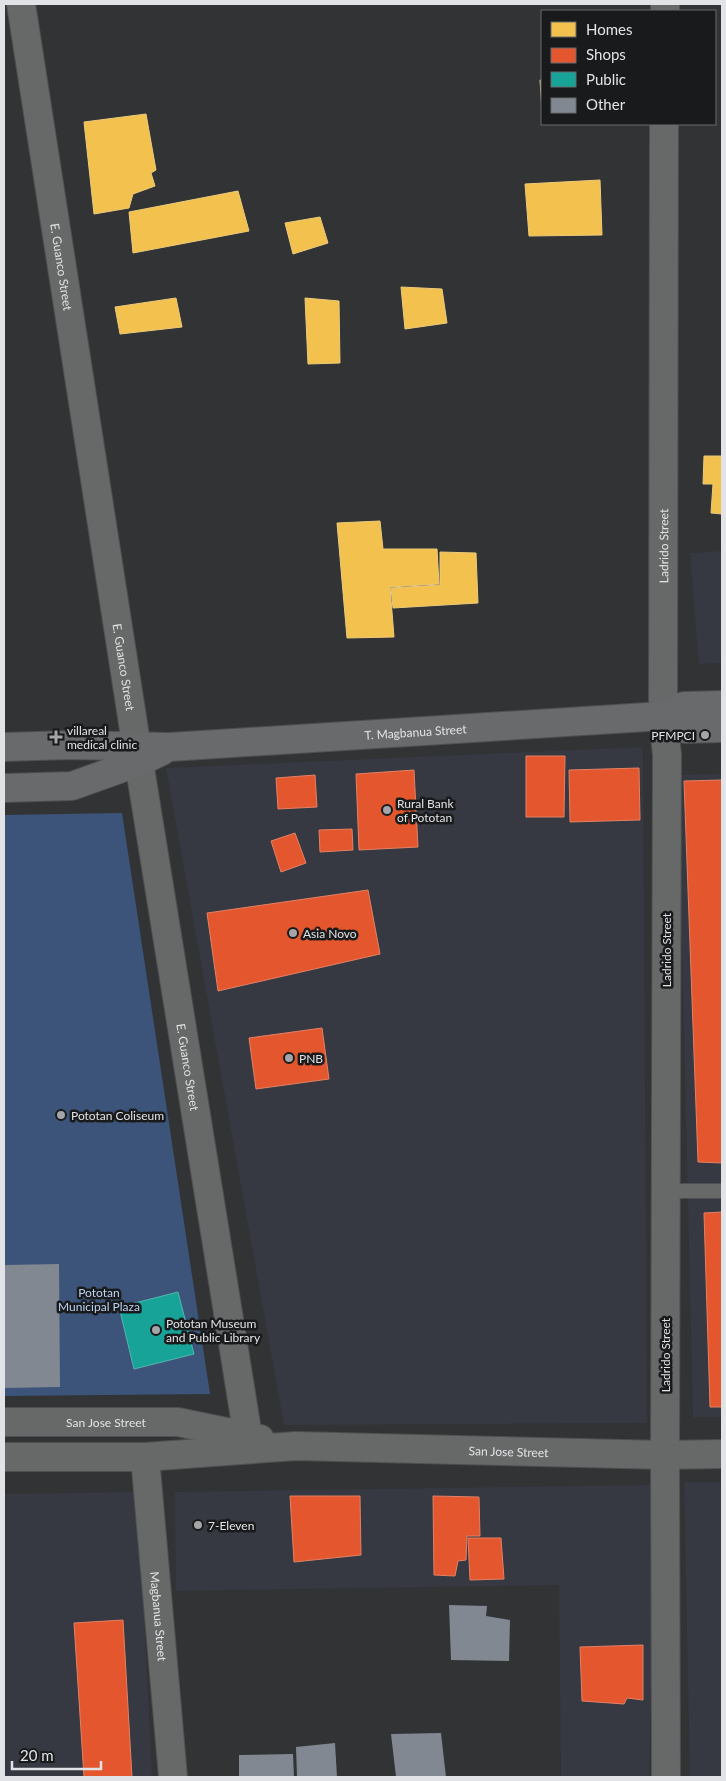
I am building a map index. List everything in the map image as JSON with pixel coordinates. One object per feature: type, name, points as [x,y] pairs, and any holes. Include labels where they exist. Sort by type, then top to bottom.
[{"type":"main road","name":"T. Magbanua Street","points":[[4,788],[72,786],[138,754],[170,747],[663,716],[684,706],[722,705]]},
{"type":"main road","points":[[663,716],[686,729],[722,728]]},
{"type":"main road","name":"T. Magbanua Street","points":[[4,747],[70,746],[138,754]]},
{"type":"street","name":"E. Guanco Street","points":[[21,4],[138,754],[249,1443]]},
{"type":"street","name":"Ladrido Street","points":[[664,125],[663,716],[667,755],[665,1191],[666,1777]]},
{"type":"street","name":"San Jose Street","points":[[4,1422],[178,1422],[249,1443]]},
{"type":"street","name":"San Jose Street","points":[[4,1457],[145,1456],[249,1443],[296,1446],[665,1455],[722,1454]]},
{"type":"street","name":"Magbanua Street","points":[[145,1456],[173,1777]]},
{"type":"lane","points":[[665,1191],[722,1191]]},
{"type":"shaded area","points":[[722,551],[722,663],[699,664],[690,553]]},
{"type":"shaded area","points":[[643,747],[647,1423],[284,1425],[166,768]]},
{"type":"shaded area","points":[[722,774],[722,1417],[693,1417],[678,775]]},
{"type":"shaded area","points":[[684,1482],[722,1482],[722,1777],[690,1777]]},
{"type":"shaded area","points":[[652,1485],[653,1584],[649,1777],[561,1777],[559,1585],[176,1591],[175,1492]]},
{"type":"shaded area","points":[[138,1492],[152,1777],[4,1777],[4,1494]]},
{"type":"green space","name":"Pototan Municipal Plaza","points":[[122,813],[210,1394],[4,1396],[4,815]]},
{"type":"building: Homes","points":[[146,114],[156,170],[151,173],[155,186],[133,194],[129,208],[94,214],[84,122]]},
{"type":"building: Homes","points":[[600,180],[602,235],[529,236],[525,184]]},
{"type":"building: Homes","points":[[238,191],[249,231],[133,253],[129,212]]},
{"type":"building: Homes","points":[[320,217],[328,243],[293,254],[285,223]]},
{"type":"building: Homes","points":[[401,287],[442,289],[447,323],[405,329]]},
{"type":"building: Homes","points":[[176,298],[182,327],[120,334],[115,307]]},
{"type":"building: Homes","points":[[305,298],[339,301],[340,363],[308,364]]},
{"type":"building: Homes","points":[[704,456],[722,456],[722,514],[711,513],[713,484],[703,484]]},
{"type":"building: Homes","points":[[380,521],[383,549],[437,549],[439,584],[390,587],[394,637],[347,638],[337,523]]},
{"type":"building: Homes","points":[[440,552],[476,553],[478,603],[393,608],[391,588],[440,585]]},
{"type":"building: Shops","points":[[526,756],[565,756],[564,817],[526,817]]},
{"type":"building: Shops","points":[[639,768],[640,820],[570,822],[569,770]]},
{"type":"building: Shops","name":"Rural Bank of Pototan","points":[[414,770],[418,847],[359,850],[356,774]]},
{"type":"building: Shops","points":[[315,775],[317,807],[278,809],[276,778]]},
{"type":"building: Shops","points":[[722,780],[722,1163],[698,1162],[684,781]]},
{"type":"building: Shops","points":[[352,829],[353,850],[320,852],[319,830]]},
{"type":"building: Shops","points":[[295,833],[306,863],[281,872],[271,841]]},
{"type":"building: Shops","name":"Asia Novo","points":[[368,890],[380,954],[218,991],[207,913]]},
{"type":"building: Shops","name":"PNB","points":[[322,1028],[329,1079],[256,1089],[249,1038]]},
{"type":"building: Shops","points":[[722,1212],[722,1407],[710,1407],[704,1213]]},
{"type":"building: Shops","points":[[290,1496],[360,1496],[361,1555],[294,1562]]},
{"type":"building: Shops","points":[[433,1496],[479,1497],[480,1536],[467,1536],[466,1560],[458,1561],[455,1576],[434,1575]]},
{"type":"building: Shops","points":[[468,1538],[501,1538],[504,1579],[470,1580]]},
{"type":"building: Shops","points":[[123,1620],[132,1777],[84,1777],[74,1623]]},
{"type":"building: Shops","points":[[643,1645],[643,1700],[627,1698],[624,1704],[582,1701],[580,1647]]},
{"type":"building: Public","name":"Pototan Museum and Public Library","points":[[178,1292],[194,1354],[134,1369],[119,1307]]},
{"type":"building: Other","points":[[59,1264],[60,1387],[4,1388],[4,1265]]},
{"type":"building: Other","points":[[449,1605],[487,1606],[486,1616],[510,1620],[509,1661],[451,1660]]},
{"type":"building: Other","points":[[441,1733],[446,1777],[396,1777],[391,1734]]},
{"type":"building: Other","points":[[335,1743],[337,1777],[297,1777],[296,1747]]},
{"type":"building: Other","points":[[293,1754],[294,1777],[239,1777],[239,1755]]},
{"type":"place","name":"PFMPCI","points":[[705,735]]},
{"type":"place","name":"villareal medical clinic","points":[[56,737]]},
{"type":"place","name":"Rural Bank of Pototan","points":[[387,810]]},
{"type":"place","name":"Asia Novo","points":[[293,933]]},
{"type":"place","name":"PNB","points":[[289,1058]]},
{"type":"place","name":"Pototan Coliseum","points":[[61,1115]]},
{"type":"place","name":"Pototan Museum and Public Library","points":[[156,1330]]},
{"type":"place","name":"7-Eleven","points":[[198,1525]]}]
